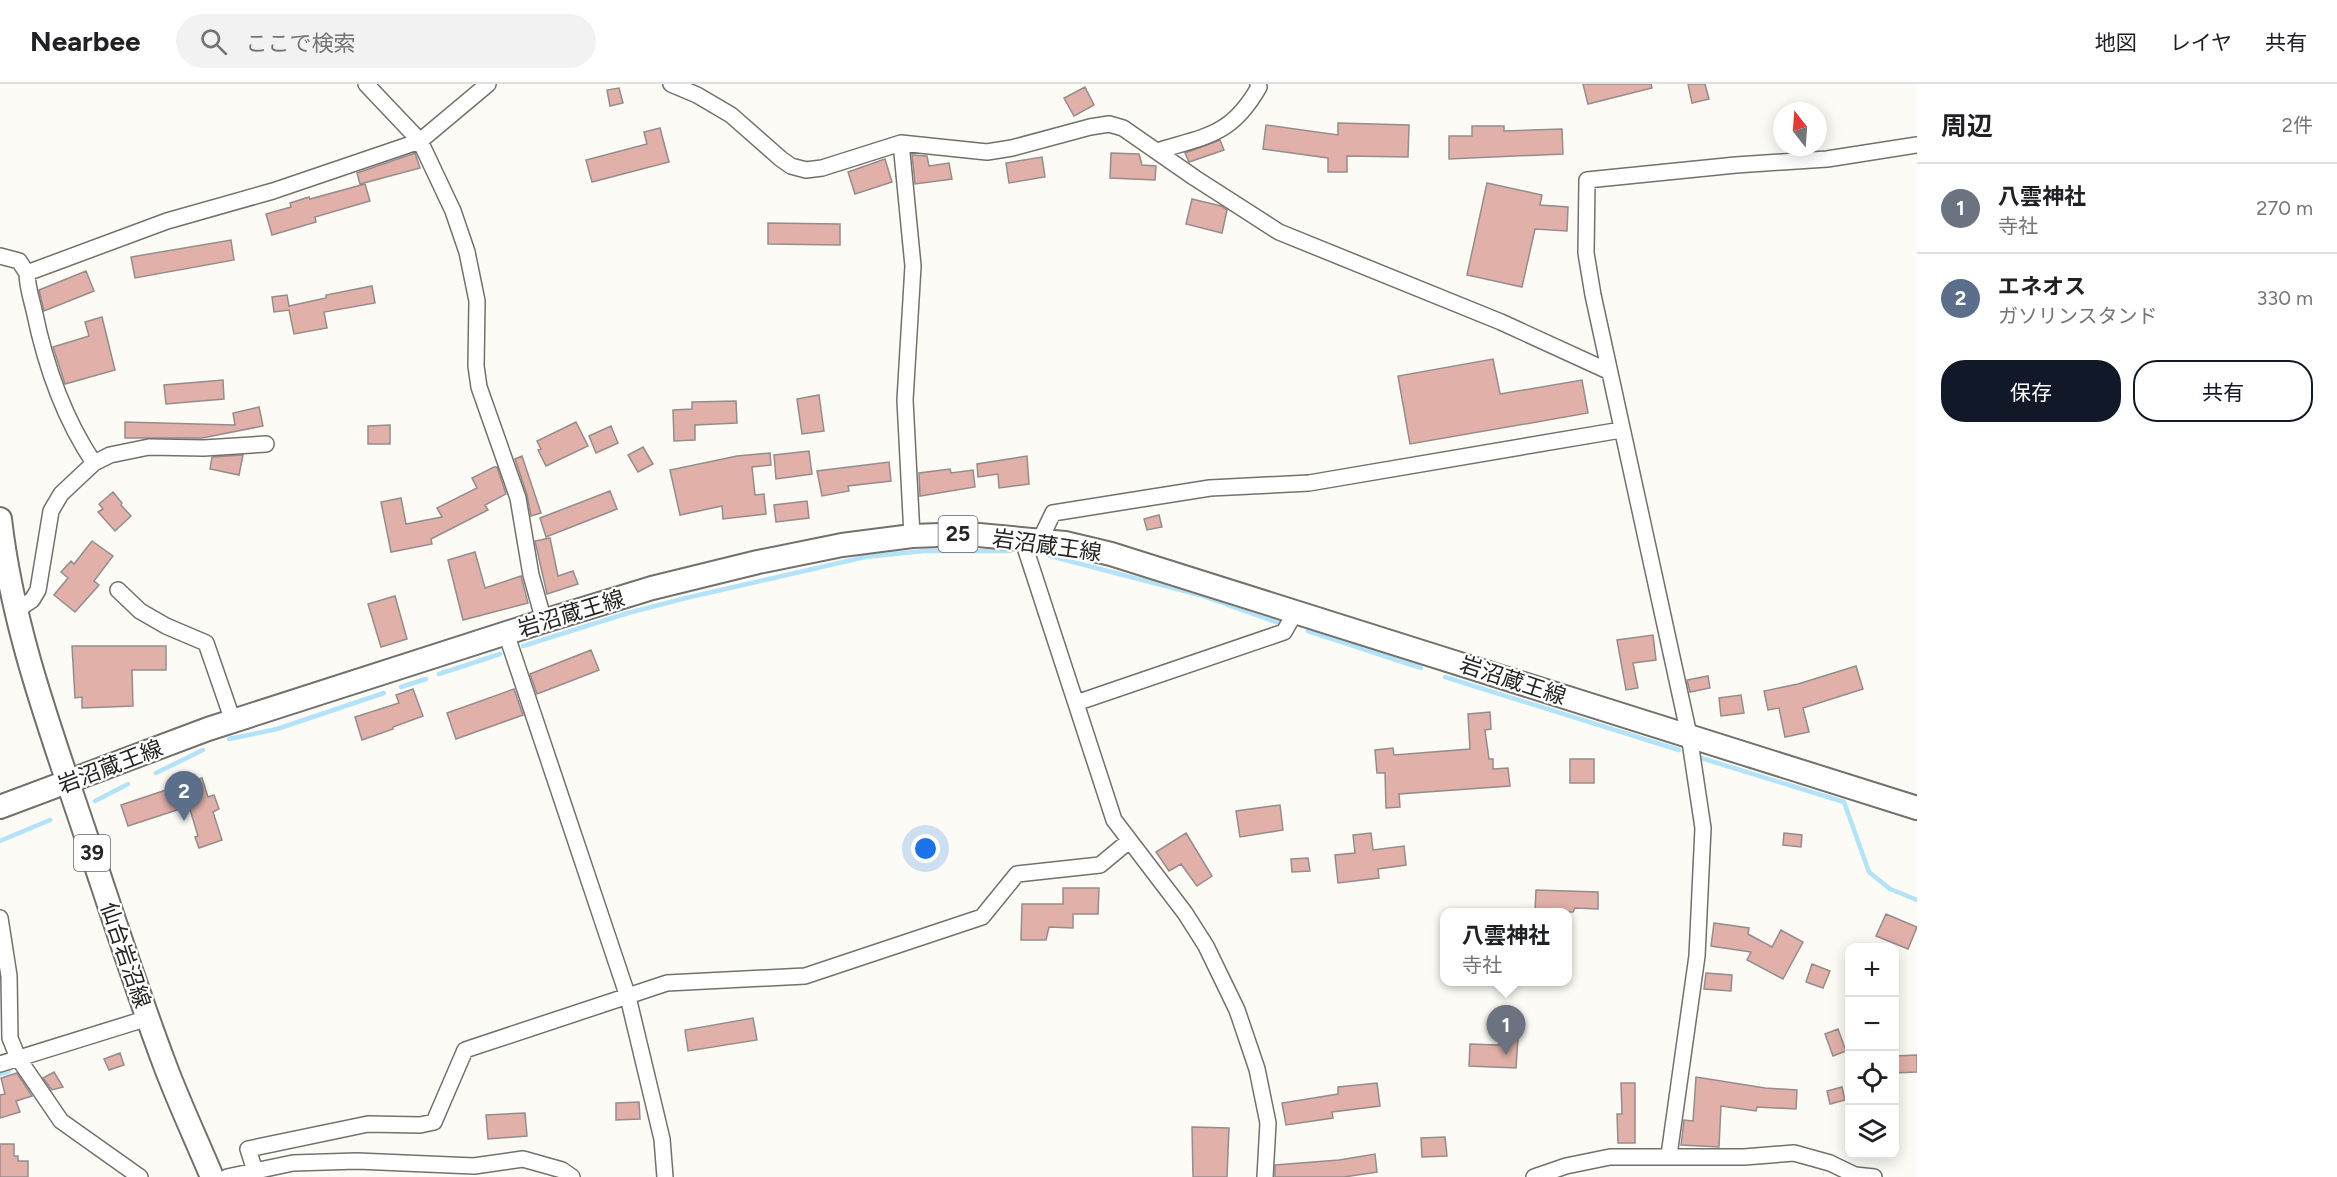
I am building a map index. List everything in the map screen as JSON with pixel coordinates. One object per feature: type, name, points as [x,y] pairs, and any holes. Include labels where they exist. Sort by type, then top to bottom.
[{"type":"main road","name":"仙台岩沼線","points":[[0,519],[4,550],[31,669],[148,1018],[212,1177]]},
{"type":"main road","name":"岩沼蔵王線","points":[[0,807],[233,721],[652,588],[758,562],[842,545],[912,536],[968,534],[1065,543],[1111,554],[1296,610],[1917,808]]},
{"type":"street","points":[[366,84],[420,141],[453,211],[467,252],[477,301],[476,366],[479,387],[518,498],[531,575],[544,621]]},
{"type":"street","points":[[28,282],[166,221],[273,191],[420,141],[488,84]]},
{"type":"street","points":[[670,84],[697,95],[731,115],[791,166],[806,170],[822,168],[901,143],[987,152],[1012,148],[1090,127],[1109,124],[1123,128],[1279,232],[1501,322],[1608,370]]},
{"type":"street","points":[[1157,151],[1220,131],[1250,104],[1259,87],[1258,84]]},
{"type":"street","points":[[901,143],[913,266],[905,400],[912,536]]},
{"type":"street","points":[[1669,1155],[1697,956],[1703,828],[1689,735],[1608,370],[1586,253],[1587,180],[1736,165],[1827,159],[1917,145]]},
{"type":"street","points":[[0,256],[19,261],[28,282],[38,331],[60,403],[79,441],[94,463]]},
{"type":"street","points":[[1264,1177],[1268,1123],[1257,1069],[1237,1010],[1206,946],[1185,913],[1114,820],[1076,703],[1031,539],[1053,513],[1210,488],[1309,483],[1621,430]]},
{"type":"street","points":[[17,610],[32,600],[38,590],[51,512],[62,494],[94,463],[110,455],[149,447],[204,448],[266,444]]},
{"type":"street","points":[[118,590],[140,611],[166,626],[206,643],[233,721]]},
{"type":"street","points":[[1076,703],[1284,632],[1296,610]]},
{"type":"street","points":[[506,633],[628,997],[662,1139],[665,1177]]},
{"type":"street","points":[[255,1171],[248,1149],[369,1124],[420,1125],[434,1122],[465,1050],[667,983],[805,976],[982,917],[1017,874],[1100,865],[1129,841]]},
{"type":"street","points":[[0,918],[9,976],[10,1038],[18,1058],[61,1121],[140,1177]]},
{"type":"street","points":[[0,1064],[148,1018]]},
{"type":"street","points":[[1534,1177],[1566,1166],[1611,1157],[1669,1155],[1744,1157],[1794,1153],[1830,1163],[1855,1175],[1874,1177]]},
{"type":"street","points":[[236,1176],[292,1163],[357,1161],[474,1166],[523,1159],[562,1170],[572,1177]]},
{"type":"building","points":[[1583,84],[1651,84],[1652,88],[1588,104]]},
{"type":"building","points":[[1688,84],[1705,84],[1709,99],[1692,103]]},
{"type":"building","points":[[1085,87],[1094,105],[1074,116],[1064,98]]},
{"type":"building","points":[[619,88],[623,103],[610,106],[607,90]]},
{"type":"building","points":[[1338,123],[1409,125],[1408,157],[1347,156],[1347,172],[1328,172],[1328,158],[1263,149],[1266,125],[1338,135]]},
{"type":"building","points":[[1472,126],[1504,126],[1504,131],[1562,129],[1563,154],[1449,159],[1449,136],[1472,136]]},
{"type":"building","points":[[660,128],[669,162],[592,182],[586,160],[647,144],[644,132]]},
{"type":"building","points":[[1220,140],[1224,150],[1189,162],[1185,153]]},
{"type":"building","points":[[415,153],[420,168],[360,184],[357,173]]},
{"type":"building","points":[[1111,153],[1139,154],[1142,165],[1156,166],[1155,180],[1110,178]]},
{"type":"building","points":[[912,155],[927,156],[929,166],[949,163],[952,179],[915,184]]},
{"type":"building","points":[[1042,157],[1045,177],[1009,183],[1006,163]]},
{"type":"building","points":[[885,159],[892,182],[855,194],[848,172]]},
{"type":"building","points":[[1487,183],[1542,195],[1540,205],[1568,207],[1567,231],[1535,229],[1522,287],[1467,275]]},
{"type":"building","points":[[365,184],[370,201],[315,217],[316,222],[272,235],[266,214],[291,207],[290,203],[309,197],[310,199]]},
{"type":"building","points":[[1192,199],[1221,206],[1227,210],[1222,233],[1186,224]]},
{"type":"building","points":[[768,223],[840,224],[840,245],[768,244]]},
{"type":"building","points":[[231,240],[234,260],[135,278],[131,257]]},
{"type":"building","points":[[86,271],[94,291],[44,311],[39,290]]},
{"type":"building","points":[[372,286],[375,303],[324,312],[327,328],[294,334],[289,310],[274,312],[272,297],[287,295],[289,306],[326,298],[326,295]]},
{"type":"building","points":[[102,317],[115,370],[65,384],[53,347],[89,336],[85,322]]},
{"type":"building","points":[[1493,359],[1500,394],[1582,380],[1588,413],[1410,444],[1398,376]]},
{"type":"building","points":[[223,380],[224,399],[166,404],[164,385]]},
{"type":"building","points":[[819,395],[824,431],[802,434],[797,399]]},
{"type":"building","points":[[736,401],[737,423],[695,425],[695,440],[674,441],[673,410],[692,409],[692,402]]},
{"type":"building","points":[[259,407],[263,426],[202,438],[125,438],[125,422],[235,425],[233,413]]},
{"type":"building","points":[[576,422],[588,446],[546,466],[538,450],[541,449],[537,441]]},
{"type":"building","points":[[390,425],[390,444],[368,444],[368,426]]},
{"type":"building","points":[[611,426],[618,443],[596,453],[589,436]]},
{"type":"building","points":[[643,447],[653,464],[638,472],[628,455]]},
{"type":"building","points":[[809,451],[812,474],[776,479],[774,455]]},
{"type":"building","points":[[770,453],[771,465],[752,467],[755,495],[764,494],[766,514],[723,519],[722,506],[680,515],[670,470],[737,456]]},
{"type":"building","points":[[243,455],[239,475],[210,469],[212,457]]},
{"type":"building","points":[[522,456],[541,513],[531,516],[527,495],[515,459]]},
{"type":"building","points":[[1027,456],[1029,484],[999,488],[998,474],[978,477],[977,464]]},
{"type":"building","points":[[889,462],[891,481],[848,486],[849,491],[822,496],[817,471]]},
{"type":"building","points":[[497,467],[506,494],[485,505],[488,510],[431,539],[432,544],[391,552],[381,502],[401,498],[406,524],[442,517],[437,508],[477,488],[472,478]]},
{"type":"building","points":[[950,469],[951,473],[973,470],[975,487],[920,496],[919,473]]},
{"type":"building","points":[[610,491],[617,509],[546,537],[540,518]]},
{"type":"building","points":[[113,492],[131,516],[115,531],[98,512],[103,509],[99,504]]},
{"type":"building","points":[[807,501],[809,518],[776,522],[774,505]]},
{"type":"building","points":[[1159,515],[1162,527],[1147,530],[1144,519]]},
{"type":"building","points":[[550,538],[558,576],[573,571],[578,584],[547,594],[535,541]]},
{"type":"building","points":[[92,541],[113,556],[94,581],[99,585],[75,612],[54,595],[68,578],[61,572],[71,561],[74,564]]},
{"type":"building","points":[[475,552],[485,588],[521,576],[528,603],[463,620],[448,560]]},
{"type":"building","points":[[395,596],[407,639],[381,647],[368,604]]},
{"type":"building","points":[[1653,635],[1656,660],[1633,663],[1638,688],[1626,690],[1617,640]]},
{"type":"building","points":[[72,646],[166,646],[166,670],[132,670],[133,706],[82,708],[82,697],[75,698]]},
{"type":"building","points":[[591,650],[599,670],[537,694],[530,674]]},
{"type":"building","points":[[1856,666],[1863,689],[1803,708],[1809,732],[1785,737],[1779,708],[1768,710],[1764,691],[1798,684]]},
{"type":"building","points":[[1708,676],[1710,688],[1690,692],[1687,680]]},
{"type":"building","points":[[413,689],[423,716],[362,740],[355,717],[399,703],[396,695]]},
{"type":"building","points":[[514,689],[523,715],[456,739],[447,713]]},
{"type":"building","points":[[1741,695],[1744,713],[1721,716],[1719,698]]},
{"type":"building","points":[[1490,712],[1491,729],[1485,730],[1489,759],[1493,759],[1493,769],[1508,768],[1510,786],[1399,794],[1400,807],[1386,808],[1385,773],[1377,773],[1375,750],[1393,748],[1394,755],[1470,749],[1468,714]]},
{"type":"building","points":[[1570,759],[1594,759],[1594,783],[1570,783]]},
{"type":"building","points":[[202,778],[208,797],[214,795],[219,809],[213,812],[222,840],[199,848],[195,837],[198,836],[189,806],[128,826],[121,805]]},
{"type":"building","points":[[1280,805],[1283,830],[1240,837],[1236,811]]},
{"type":"building","points":[[1186,833],[1212,876],[1197,886],[1181,864],[1169,871],[1156,852]]},
{"type":"building","points":[[1371,833],[1373,850],[1404,846],[1406,865],[1378,869],[1379,878],[1338,883],[1335,855],[1355,853],[1353,835]]},
{"type":"building","points":[[1784,833],[1802,835],[1801,847],[1783,845]]},
{"type":"building","points":[[1308,858],[1310,871],[1292,872],[1291,859]]},
{"type":"building","points":[[1063,888],[1099,888],[1098,914],[1073,914],[1073,928],[1049,927],[1046,940],[1021,940],[1022,904],[1063,904]]},
{"type":"building","points":[[1536,890],[1598,892],[1598,909],[1575,908],[1572,912],[1572,908],[1535,908]]},
{"type":"building","points":[[1886,914],[1917,927],[1908,949],[1899,945],[1899,943],[1876,936]]},
{"type":"building","points":[[1714,923],[1749,928],[1748,934],[1772,947],[1781,930],[1803,942],[1783,979],[1747,960],[1751,952],[1711,946]]},
{"type":"building","points":[[1812,964],[1830,971],[1823,988],[1806,982]]},
{"type":"building","points":[[1706,973],[1732,975],[1731,991],[1704,989]]},
{"type":"building","points":[[753,1018],[757,1040],[688,1051],[685,1030]]},
{"type":"building","points":[[1501,1023],[1519,1024],[1516,1068],[1469,1066],[1470,1044],[1499,1045]]},
{"type":"building","points":[[1838,1029],[1845,1051],[1833,1056],[1825,1034]]},
{"type":"building","points":[[120,1053],[124,1065],[109,1070],[104,1059]]},
{"type":"building","points":[[1917,1055],[1917,1072],[1899,1073],[1899,1056]]},
{"type":"building","points":[[54,1072],[63,1087],[52,1090],[43,1078]]},
{"type":"building","points":[[17,1073],[32,1096],[16,1101],[20,1112],[0,1118],[0,1095],[5,1094],[1,1078]]},
{"type":"building","points":[[1696,1077],[1765,1088],[1797,1090],[1796,1109],[1757,1107],[1756,1111],[1721,1106],[1719,1147],[1681,1145],[1684,1120],[1693,1121]]},
{"type":"building","points":[[1377,1083],[1380,1106],[1332,1112],[1333,1118],[1286,1125],[1282,1103],[1338,1094],[1338,1087]]},
{"type":"building","points":[[1621,1083],[1635,1083],[1635,1143],[1618,1143],[1617,1114],[1622,1114]]},
{"type":"building","points":[[1842,1087],[1845,1100],[1830,1104],[1827,1091]]},
{"type":"building","points":[[639,1102],[640,1119],[616,1120],[616,1103]]},
{"type":"building","points":[[525,1113],[527,1136],[488,1139],[486,1115]]},
{"type":"building","points":[[1192,1127],[1229,1128],[1227,1177],[1193,1177]]},
{"type":"building","points":[[1445,1137],[1447,1156],[1422,1157],[1421,1138]]},
{"type":"building","points":[[0,1144],[14,1144],[14,1156],[18,1156],[18,1161],[28,1161],[28,1177],[0,1177]]},
{"type":"building","points":[[1375,1154],[1377,1172],[1344,1177],[1275,1177],[1275,1165],[1339,1160]]},
{"type":"waterway","points":[[523,646],[628,613],[865,557],[924,551],[1010,551]]},
{"type":"waterway","points":[[1050,556],[1200,595],[1279,623]]},
{"type":"waterway","points":[[1308,631],[1421,668]]},
{"type":"waterway","points":[[439,674],[500,654]]},
{"type":"waterway","points":[[1445,677],[1679,750]]},
{"type":"waterway","points":[[401,687],[426,679]]},
{"type":"waterway","points":[[229,739],[277,729],[384,693]]},
{"type":"waterway","points":[[156,773],[203,750]]},
{"type":"waterway","points":[[1701,758],[1844,802],[1869,872],[1890,889],[1917,900]]},
{"type":"waterway","points":[[95,801],[128,784]]},
{"type":"waterway","points":[[0,841],[50,820]]},
{"type":"waterway","points":[[0,1074],[9,1071],[9,1066]]},
{"type":"place","name":"エネオス","points":[[184,821]]},
{"type":"place","name":"八雲神社","points":[[1506,1055]]}]
